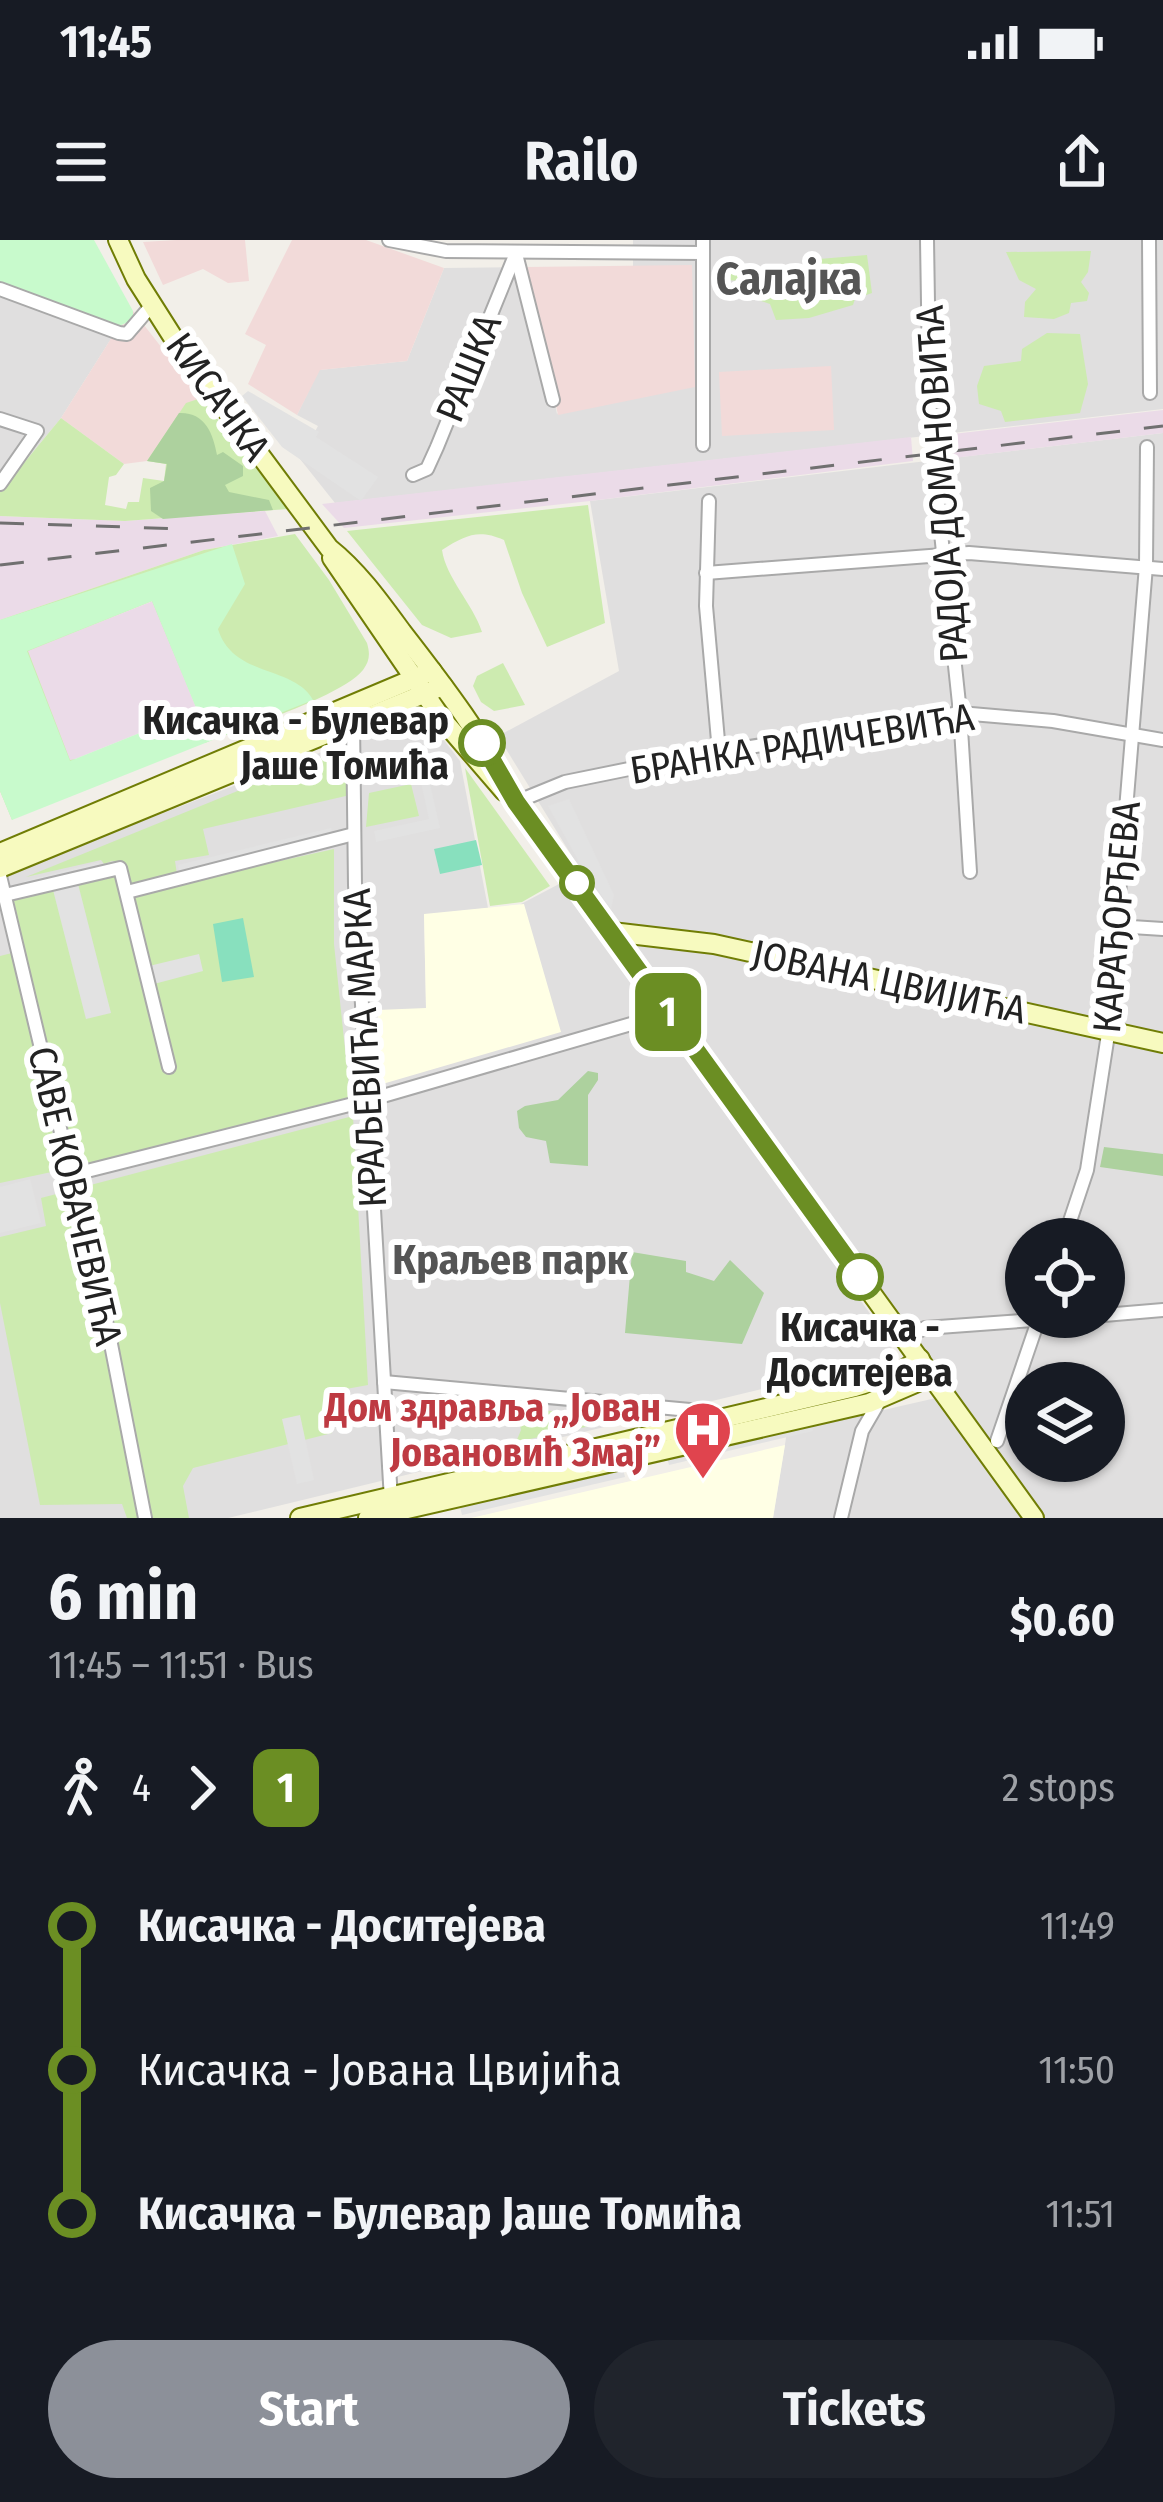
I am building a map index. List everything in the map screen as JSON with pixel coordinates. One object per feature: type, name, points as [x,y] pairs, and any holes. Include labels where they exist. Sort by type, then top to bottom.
[{"type":"street","name":"КИСАЧКА","points":[[119,240],[152,306],[329,548],[335,566],[428,682],[471,755],[516,802],[613,932],[1031,1517]]},
{"type":"street","points":[[389,240],[430,250],[516,253],[703,246],[703,445]]},
{"type":"street","name":"РАДОЈА ДОМАНОВИЋА","points":[[927,240],[930,429],[960,713],[970,872]]},
{"type":"street","points":[[1149,240],[1150,393]]},
{"type":"street","points":[[516,253],[553,400]]},
{"type":"street","name":"РАШКА","points":[[413,475],[427,469],[516,253]]},
{"type":"street","points":[[0,290],[127,334],[152,306]]},
{"type":"street","points":[[0,419],[37,431],[0,484]]},
{"type":"street","name":"КАРАЂОРЂЕВА","points":[[1071,1218],[1092,1149],[1108,1030],[1146,566],[1148,448]]},
{"type":"street","points":[[710,501],[706,573],[719,752]]},
{"type":"street","points":[[706,573],[980,554],[1163,569]]},
{"type":"street","points":[[0,872],[353,722],[428,682]]},
{"type":"street","points":[[0,853],[428,682]]},
{"type":"street","name":"БРАНКА РАДИЧЕВИЋА","points":[[516,802],[565,782],[960,713],[1053,721],[1163,740]]},
{"type":"street","name":"КРАЉЕВИЋА МАРКА","points":[[353,722],[354,835],[392,1509]]},
{"type":"street","points":[[127,892],[354,835]]},
{"type":"street","points":[[5,895],[120,868],[169,1066]]},
{"type":"street","name":"САВЕ КОВАЧЕВИЋА","points":[[0,872],[109,1334],[145,1518]]},
{"type":"street","points":[[1116,926],[1163,929]]},
{"type":"street","name":"ЈОВАНА ЦВИЈИЋА","points":[[613,932],[714,944],[1163,1043]]},
{"type":"street","points":[[71,1175],[369,1100],[669,1013]]},
{"type":"street","points":[[1125,1313],[1163,1310]]},
{"type":"street","points":[[904,1338],[925,1328],[1005,1321]]},
{"type":"street","points":[[997,1441],[1032,1338]]},
{"type":"street","points":[[300,1518],[392,1509],[839,1409],[880,1399],[926,1368]]},
{"type":"street","points":[[368,1518],[926,1368]]},
{"type":"street","points":[[384,1382],[691,1410]]},
{"type":"street","points":[[841,1518],[862,1431],[880,1399]]},
{"type":"street","points":[[839,1409],[856,1417],[862,1431]]},
{"type":"shaded area","points":[[245,240],[249,281],[228,283],[203,269],[163,285],[143,242]]},
{"type":"shaded area","points":[[292,240],[366,240],[444,268],[407,361],[320,370],[297,415],[248,384],[266,345],[245,334]]},
{"type":"shaded area","points":[[633,240],[1163,240],[1163,409],[335,503],[300,459],[318,426],[297,415],[319,370],[407,361],[444,268],[526,267],[557,414],[692,266],[633,266]]},
{"type":"shaded area","points":[[692,265],[695,387],[558,415],[526,267]]},
{"type":"shaded area","points":[[0,282],[119,326],[61,418],[0,492]]},
{"type":"shaded area","points":[[133,311],[201,398],[186,404],[147,461],[124,464],[61,418],[119,326],[133,320]]},
{"type":"shaded area","points":[[831,366],[834,430],[722,436],[719,372]]},
{"type":"shaded area","points":[[248,391],[319,432],[316,437],[378,477],[361,501],[282,447],[242,396]]},
{"type":"shaded area","points":[[1163,410],[1163,433],[954,458],[953,434]]},
{"type":"shaded area","points":[[1163,433],[1163,1518],[1040,1518],[1014,1482],[1125,1482],[1125,1362],[1005,1362],[1005,1469],[610,918],[498,736],[619,671],[590,501]]},
{"type":"shaded area","points":[[911,437],[913,461],[590,501],[344,528],[322,504]]},
{"type":"shaded area","points":[[265,511],[278,536],[204,550],[0,620],[0,516],[125,521]]},
{"type":"shaded area","points":[[153,601],[197,710],[70,761],[27,651]]},
{"type":"shaded area","points":[[423,713],[460,761],[488,908],[424,915],[426,1009],[379,1084],[521,904],[559,884],[892,1344],[890,1358],[228,1518],[0,1518],[0,876]]},
{"type":"shaded area","points":[[427,771],[440,828],[376,842],[374,831],[429,819],[419,773]]},
{"type":"shaded area","points":[[569,799],[614,895],[611,909],[548,806]]},
{"type":"shaded area","points":[[331,828],[333,837],[180,875],[178,865]]},
{"type":"shaded area","points":[[99,862],[102,873],[77,880],[111,1013],[86,1019],[52,886],[26,892],[24,881]]},
{"type":"shaded area","points":[[131,897],[149,966],[199,954],[203,971],[154,984],[148,1005],[121,900]]},
{"type":"shaded area","points":[[524,904],[561,1032],[379,1085],[378,1010],[426,1008],[424,914]]},
{"type":"shaded area","points":[[30,1179],[41,1223],[0,1233],[0,1187]]},
{"type":"shaded area","points":[[936,1398],[1028,1518],[773,1518],[787,1432]]},
{"type":"shaded area","points":[[300,1415],[314,1480],[297,1484],[282,1419]]},
{"type":"shaded area","points":[[811,1423],[813,1431],[669,1465],[667,1458]]},
{"type":"shaded area","name":"Дом здравља „Јован Јовановић Змај”","points":[[785,1445],[773,1518],[471,1518]]},
{"type":"shaded area","points":[[623,1469],[625,1477],[462,1515],[460,1507]]},
{"type":"green space","points":[[0,240],[94,240],[133,311],[133,320],[119,326],[0,282]]},
{"type":"green space","points":[[1091,251],[1081,282],[1089,293],[1087,301],[1071,303],[1069,313],[1054,319],[1024,317],[1025,302],[1036,289],[1019,280],[1006,252]]},
{"type":"green space","points":[[867,255],[872,293],[855,299],[853,305],[809,318],[776,320],[770,304],[750,297],[747,281],[722,280],[722,268],[768,277],[811,271],[819,259]]},
{"type":"green space","points":[[1047,333],[1080,334],[1088,384],[1080,413],[1005,422],[1001,411],[979,404],[977,386],[984,366],[1021,361],[1022,349]]},
{"type":"green space","points":[[201,398],[288,509],[125,521],[0,516],[0,492],[61,418],[124,464],[109,477],[105,505],[126,509],[128,502],[139,502],[143,478],[164,481],[166,464],[147,461],[186,403]]},
{"type":"green space","points":[[179,413],[201,420],[217,455],[223,452],[243,466],[243,476],[225,485],[229,492],[269,500],[273,510],[163,519],[151,511],[150,488],[164,481],[167,464],[147,461]]},
{"type":"green space","points":[[588,505],[605,623],[547,647],[504,540],[472,535],[442,550],[482,632],[451,638],[422,625],[347,531]]},
{"type":"green space","points":[[295,534],[367,643],[369,657],[363,670],[313,701],[205,743],[193,712],[197,709],[152,601],[28,651],[70,760],[76,759],[12,820],[0,791],[0,620],[204,550]]},
{"type":"green space","points":[[232,544],[245,584],[218,629],[226,645],[250,664],[292,681],[313,700],[12,820],[0,791],[0,620]],"holes":[[[152,601],[197,710],[70,761],[27,651]]]},
{"type":"green space","points":[[503,663],[525,705],[494,711],[481,702],[473,686],[477,676]]},
{"type":"green space","points":[[351,745],[350,795],[203,829],[209,855],[175,861],[177,874],[129,884],[123,863],[101,860],[26,877]]},
{"type":"green space","points":[[465,768],[550,886],[522,902],[490,906]]},
{"type":"green space","points":[[411,784],[419,816],[366,827],[369,793]]},
{"type":"green space","points":[[476,840],[482,865],[440,874],[434,849]]},
{"type":"green space","points":[[334,849],[334,944],[350,1097],[73,1167],[13,897],[116,874],[123,896]]},
{"type":"green space","points":[[243,918],[254,977],[222,982],[213,924]]},
{"type":"green space","points":[[12,953],[61,1170],[0,1183],[0,956]]},
{"type":"green space","points":[[588,1071],[598,1073],[598,1080],[588,1095],[588,1166],[550,1163],[546,1141],[526,1137],[519,1128],[517,1111],[558,1100]]},
{"type":"green space","points":[[353,1116],[368,1385],[335,1391],[332,1433],[193,1468],[183,1486],[189,1518],[127,1518],[122,1504],[40,1505],[0,1303],[0,1237],[46,1226],[41,1198]]},
{"type":"green space","points":[[1104,1147],[1163,1154],[1163,1176],[1100,1167]]},
{"type":"green space","points":[[632,1252],[686,1261],[686,1272],[714,1281],[730,1260],[764,1293],[742,1344],[625,1333]]},
{"type":"green space","points":[[525,1409],[632,1417],[516,1442],[521,1430],[518,1415]]},
{"type":"railway","points":[[0,565],[1163,426]]},
{"type":"railway","points":[[0,523],[186,529]]},
{"type":"bus line","name":"1","points":[[482,743],[516,802],[860,1277]]},
{"type":"place","name":"Кисачка - Булевар Јаше Томића","points":[[482,743]]},
{"type":"place","name":"Кисачка - Доситејева","points":[[860,1277]]},
{"type":"place","name":"Дом здравља „Јован Јовановић Змај”","points":[[703,1481]]},
{"type":"district","name":"Салајка","points":[[789,279]]},
{"type":"district","name":"Краљев парк","points":[[510,1260]]}]
